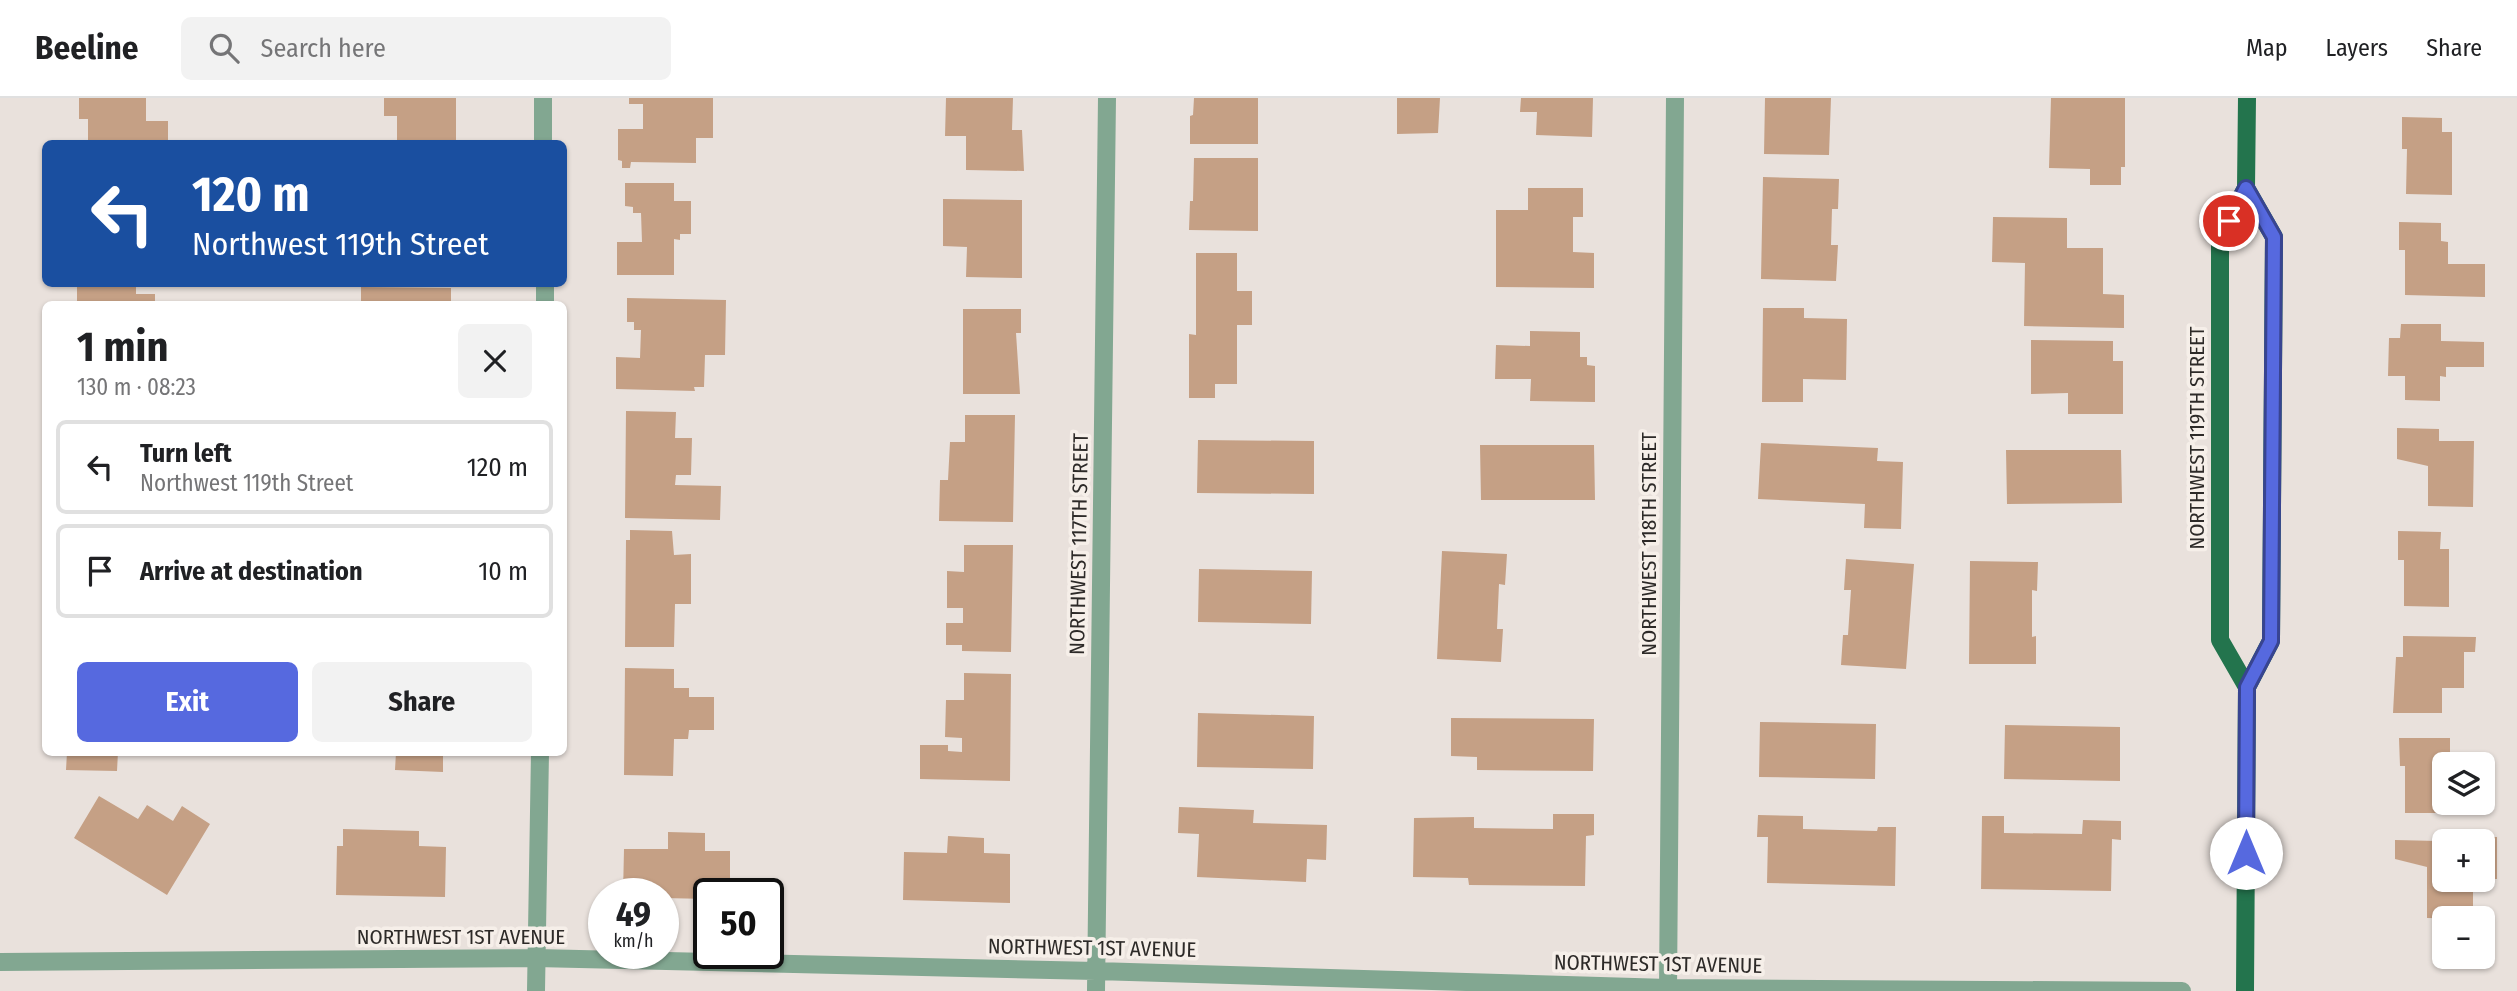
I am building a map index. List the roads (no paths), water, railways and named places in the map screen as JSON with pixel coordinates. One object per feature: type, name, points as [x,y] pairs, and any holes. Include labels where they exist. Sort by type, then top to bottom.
[{"type":"main road","name":"NORTHWEST 119TH STREET","points":[[2247,98],[2246,188],[2220,237],[2220,640],[2247,687]]},
{"type":"main road","points":[[2245,991],[2247,687],[2271,641],[2274,237],[2246,188]]},
{"type":"street","points":[[543,98],[543,140]]},
{"type":"street","name":"NORTHWEST 117TH STREET","points":[[1096,991],[1107,98]]},
{"type":"street","name":"NORTHWEST 118TH STREET","points":[[1668,989],[1675,98]]},
{"type":"street","points":[[536,991],[540,756]]},
{"type":"street","name":"NORTHWEST 1ST AVENUE","points":[[0,962],[536,958],[1096,971],[1668,989],[2182,991]]}]
